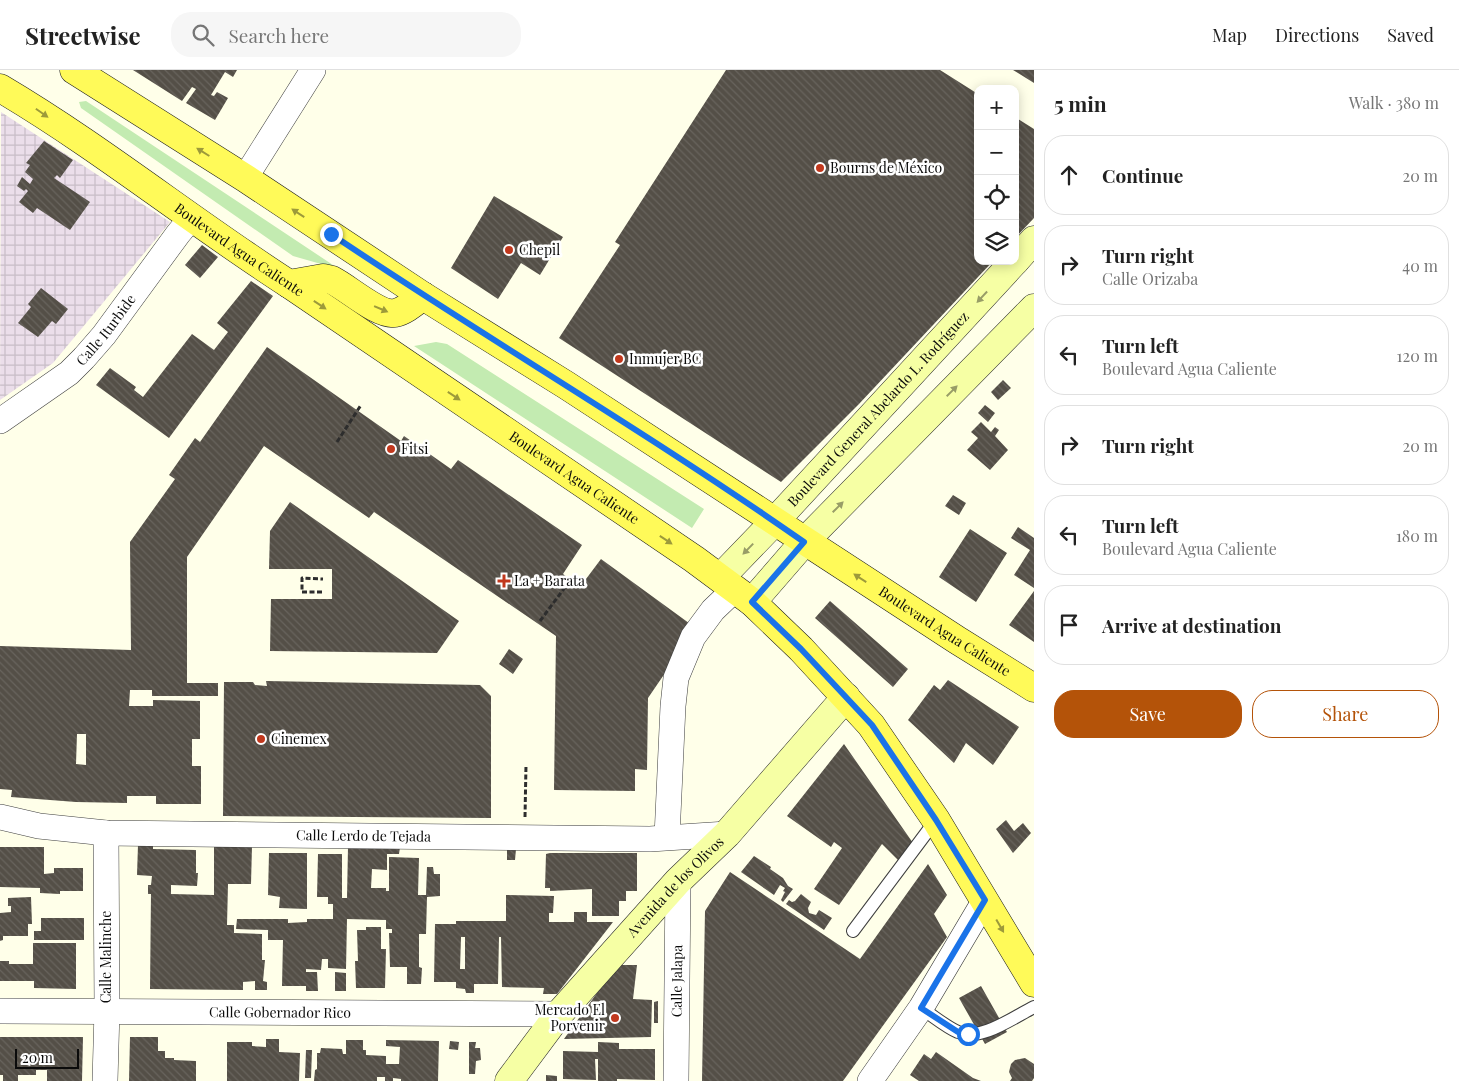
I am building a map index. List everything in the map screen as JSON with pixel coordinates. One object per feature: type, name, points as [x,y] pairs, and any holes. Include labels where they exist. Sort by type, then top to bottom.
[{"type":"main road","name":"Boulevard Agua Caliente","points":[[74,70],[245,178],[423,296],[566,385],[804,542],[1034,688]]},
{"type":"main road","name":"Boulevard Agua Caliente","points":[[1,91],[33,108],[192,217],[234,249],[289,284],[736,589],[801,649],[872,725],[936,820],[1034,983]]},
{"type":"main road","name":"Boulevard General Abelardo L. Rodríguez","points":[[1019,257],[1034,240]]},
{"type":"main road","name":"Boulevard General Abelardo L. Rodríguez","points":[[736,589],[775,522],[1011,265]]},
{"type":"main road","points":[[289,284],[324,278],[332,280],[379,310],[387,313],[403,310],[423,296]]},
{"type":"main road","points":[[736,589],[804,542],[1034,308]]},
{"type":"main road","name":"Avenida de los Olivos","points":[[509,1081],[559,1014],[678,881],[727,834],[846,697]]},
{"type":"street","points":[[245,178],[313,70]]},
{"type":"street","name":"Calle Iturbide","points":[[0,421],[69,373],[84,358],[100,341],[192,217]]},
{"type":"street","points":[[667,837],[676,678],[693,637],[713,610],[736,589]]},
{"type":"street","name":"Calle Lerdo de Tejada","points":[[0,817],[40,826],[106,833],[641,839],[727,834]]},
{"type":"street","name":"Calle Malinche","points":[[105,1081],[106,833]]},
{"type":"street","name":"Calle Jalapa","points":[[676,1081],[678,881]]},
{"type":"street","points":[[870,1081],[921,1008],[985,900]]},
{"type":"street","name":"Calle Gobernador Rico","points":[[0,1011],[106,1010],[559,1014]]},
{"type":"lane","points":[[853,931],[936,820]]},
{"type":"lane","points":[[921,1008],[958,1032],[975,1034],[988,1030],[1034,1007]]},
{"type":"path","points":[[337,442],[361,405]]},
{"type":"path","points":[[322,592],[302,592],[302,578],[323,579]]},
{"type":"path","points":[[540,622],[569,582]]},
{"type":"path","points":[[525,820],[526,765]]},
{"type":"shaded area","points":[[1,112],[170,222],[53,363],[0,400]]},
{"type":"green space","points":[[86,101],[333,265],[328,266],[293,256],[81,108],[79,102]]},
{"type":"green space","points":[[436,342],[447,344],[704,509],[692,528],[414,346]]},
{"type":"building","points":[[133,70],[237,70],[233,77],[225,72],[211,95],[214,96],[217,92],[228,98],[215,120],[186,103],[196,89],[192,87],[182,101]]},
{"type":"building","name":"Bourns de México","points":[[726,70],[940,70],[974,91],[974,265],[989,265],[859,404],[781,482],[559,338],[620,245],[615,242]]},
{"type":"building","points":[[1013,70],[1034,70],[1034,83]]},
{"type":"building","points":[[1019,120],[1034,129],[1034,218],[1019,234]]},
{"type":"building","points":[[44,141],[73,160],[60,178],[57,175],[54,178],[90,202],[70,230],[37,208],[33,213],[19,202],[28,191],[26,189],[24,191],[17,186],[22,177],[30,184],[33,179],[25,172],[30,165],[26,163]]},
{"type":"building","name":"Chepil","points":[[494,196],[563,237],[540,275],[521,263],[498,299],[451,268]]},
{"type":"building","points":[[202,245],[218,257],[200,278],[185,265]]},
{"type":"building","points":[[251,281],[273,296],[169,438],[96,385],[110,368],[136,387],[134,390],[143,397],[192,334],[214,350],[228,332],[217,323]]},
{"type":"building","points":[[41,288],[68,309],[56,324],[52,321],[38,337],[18,323],[31,307],[28,304]]},
{"type":"building","points":[[267,347],[401,441],[404,436],[451,469],[458,460],[582,545],[563,574],[580,587],[601,559],[693,626],[672,654],[676,657],[648,698],[647,770],[635,769],[635,791],[554,790],[556,636],[374,512],[369,518],[264,446],[187,557],[187,683],[218,683],[218,696],[152,696],[152,690],[130,690],[129,706],[153,706],[153,700],[200,701],[200,739],[192,739],[192,766],[201,766],[201,804],[156,804],[156,796],[127,796],[127,803],[76,802],[11,797],[12,790],[0,789],[0,646],[131,650],[130,542],[175,479],[169,475],[195,438],[200,442]],"holes":[[[77,734],[86,734],[86,765],[76,764]]]},
{"type":"building","points":[[1003,380],[1011,388],[998,400],[991,392]]},
{"type":"building","points":[[985,405],[995,413],[988,422],[978,413]]},
{"type":"building","points":[[981,422],[991,432],[995,427],[999,430],[995,436],[1008,450],[990,470],[967,450],[978,438],[971,432]]},
{"type":"building","points":[[953,495],[966,503],[959,515],[945,506]]},
{"type":"building","points":[[290,502],[459,621],[437,653],[270,651],[271,599],[332,599],[332,569],[269,569],[270,531]]},
{"type":"building","points":[[1018,527],[1034,538],[1034,588],[1014,575],[1030,550],[1011,538]]},
{"type":"building","points":[[970,529],[1007,553],[976,602],[939,577]]},
{"type":"building","points":[[1034,591],[1034,642],[1009,625]]},
{"type":"building","points":[[830,601],[908,669],[893,687],[815,618]]},
{"type":"building","points":[[509,649],[523,659],[513,674],[499,664]]},
{"type":"building","points":[[948,680],[1019,727],[993,765],[966,743],[954,763],[908,720],[934,685],[940,690]]},
{"type":"building","points":[[266,681],[480,685],[491,696],[491,818],[223,816],[224,682],[253,682],[255,685],[267,686]]},
{"type":"building","points":[[844,744],[913,843],[898,860],[882,844],[839,905],[814,889],[842,848],[834,842],[831,847],[787,816]]},
{"type":"building","points":[[1006,820],[1014,831],[1023,823],[1031,833],[1013,853],[996,829]]},
{"type":"building","points":[[138,845],[153,845],[153,849],[196,850],[197,886],[171,885],[171,894],[214,895],[214,845],[252,846],[251,884],[228,884],[227,925],[234,925],[234,933],[262,934],[262,960],[265,960],[263,981],[267,982],[267,990],[255,990],[255,981],[243,982],[243,990],[150,989],[151,894],[148,894],[148,885],[151,885],[152,876],[137,875]]},
{"type":"building","points":[[0,847],[44,847],[44,874],[54,873],[54,868],[83,868],[83,891],[60,891],[60,894],[40,893],[40,888],[0,887]]},
{"type":"building","points":[[348,847],[400,847],[399,854],[387,854],[387,870],[372,869],[371,888],[386,888],[386,891],[389,891],[389,857],[419,858],[418,895],[426,895],[427,867],[433,867],[434,874],[440,874],[440,896],[427,897],[426,934],[419,934],[419,967],[422,968],[421,984],[407,984],[407,967],[390,967],[389,933],[392,933],[392,929],[386,929],[386,920],[347,919],[346,969],[328,968],[328,959],[322,959],[321,970],[306,969],[306,972],[317,972],[318,991],[306,991],[306,986],[282,986],[283,940],[268,940],[268,930],[236,929],[237,919],[288,919],[288,923],[307,922],[307,919],[333,919],[333,904],[328,904],[328,897],[317,897],[318,854],[342,854],[342,898],[347,898]]},
{"type":"building","points":[[507,849],[516,849],[515,860],[507,860]]},
{"type":"building","points":[[269,853],[307,853],[307,909],[279,908],[280,897],[268,895]]},
{"type":"building","points":[[637,853],[637,891],[626,891],[626,901],[619,901],[619,916],[592,916],[592,889],[550,891],[550,888],[545,888],[546,854]]},
{"type":"building","points":[[754,856],[771,867],[770,869],[783,878],[788,886],[793,889],[783,902],[781,900],[785,888],[780,885],[774,895],[741,872]]},
{"type":"building","points":[[928,864],[947,895],[934,914],[947,937],[843,1081],[702,1081],[705,911],[730,872],[860,959]]},
{"type":"building","points":[[801,894],[811,902],[808,908],[809,913],[816,915],[819,910],[832,918],[824,930],[786,904],[789,900],[795,901]]},
{"type":"building","points":[[506,895],[554,896],[553,913],[549,913],[549,922],[574,922],[574,912],[587,912],[587,922],[613,922],[557,994],[543,994],[544,988],[502,987],[501,937],[499,937],[498,984],[474,984],[474,993],[466,993],[465,989],[456,988],[456,982],[434,982],[435,924],[456,924],[456,921],[506,921]],"holes":[[[461,937],[465,937],[465,969],[460,969]]]},
{"type":"building","points":[[31,897],[32,924],[28,924],[28,936],[3,936],[3,940],[0,941],[0,913],[11,912],[11,906],[8,906],[8,898]]},
{"type":"building","points":[[41,918],[84,918],[84,940],[34,940],[34,931],[41,931]]},
{"type":"building","points":[[366,927],[381,927],[381,949],[386,949],[385,988],[356,988],[355,961],[358,961],[357,930],[366,930]]},
{"type":"building","points":[[33,943],[76,943],[76,989],[34,988],[34,981],[0,981],[0,961],[9,961],[9,964],[33,964]]},
{"type":"building","name":"Mercado El Porvenir","points":[[617,965],[637,965],[633,999],[652,1000],[651,1037],[564,1039]]},
{"type":"building","points":[[335,972],[346,973],[346,991],[335,991]]},
{"type":"building","points":[[981,986],[1007,1032],[985,1044],[959,998]]},
{"type":"building","points":[[658,1001],[658,1023],[654,1023],[654,1002]]},
{"type":"building","points":[[0,1037],[83,1037],[82,1081],[47,1081],[47,1070],[36,1070],[36,1075],[18,1075],[18,1081],[3,1081],[3,1075],[0,1075]]},
{"type":"building","points":[[130,1037],[158,1037],[158,1051],[165,1051],[165,1058],[196,1061],[196,1081],[129,1081]]},
{"type":"building","points":[[266,1039],[279,1039],[279,1052],[300,1053],[299,1081],[227,1081],[227,1042],[252,1042],[252,1046],[266,1047]]},
{"type":"building","points":[[346,1040],[363,1040],[363,1050],[366,1050],[366,1055],[386,1056],[386,1064],[399,1064],[400,1047],[386,1046],[386,1040],[439,1041],[438,1081],[401,1081],[401,1079],[393,1078],[393,1081],[385,1081],[385,1077],[377,1077],[377,1081],[314,1081],[315,1070],[317,1069],[317,1053],[320,1053],[321,1048],[342,1049],[343,1054],[346,1054]]},
{"type":"building","points":[[450,1041],[459,1042],[458,1050],[449,1049]]},
{"type":"building","points":[[469,1042],[476,1042],[475,1048],[480,1048],[481,1060],[476,1061],[475,1074],[469,1074]]},
{"type":"building","points":[[598,1042],[619,1043],[619,1049],[655,1049],[655,1080],[617,1079],[617,1081],[598,1081],[598,1059],[595,1059],[596,1080],[563,1079],[563,1051],[598,1052]]},
{"type":"building","points":[[306,1050],[312,1050],[311,1078],[305,1078]]},
{"type":"building","points":[[936,1052],[973,1078],[981,1081],[919,1081],[910,1075],[924,1054],[931,1059]]},
{"type":"building","points":[[1025,1058],[1034,1064],[1034,1078],[1032,1081],[1010,1081],[1012,1078],[1009,1072],[1011,1064],[1015,1060]]},
{"type":"building","points":[[546,1075],[557,1076],[557,1081],[546,1081]]},
{"type":"place","name":"Bourns de México","points":[[820,168]]},
{"type":"place","name":"Chepil","points":[[509,250]]},
{"type":"place","name":"Inmujer BC","points":[[619,359]]},
{"type":"place","name":"Fitsi","points":[[391,449]]},
{"type":"place","name":"La + Barata","points":[[504,581]]},
{"type":"place","name":"Cinemex","points":[[261,739]]},
{"type":"place","name":"Mercado El Porvenir","points":[[615,1018]]},
{"type":"route","points":[[331,234],[423,296],[566,385],[804,542],[752,602],[801,649],[872,725],[936,820],[985,900],[921,1008],[958,1032],[968,1034]]}]
